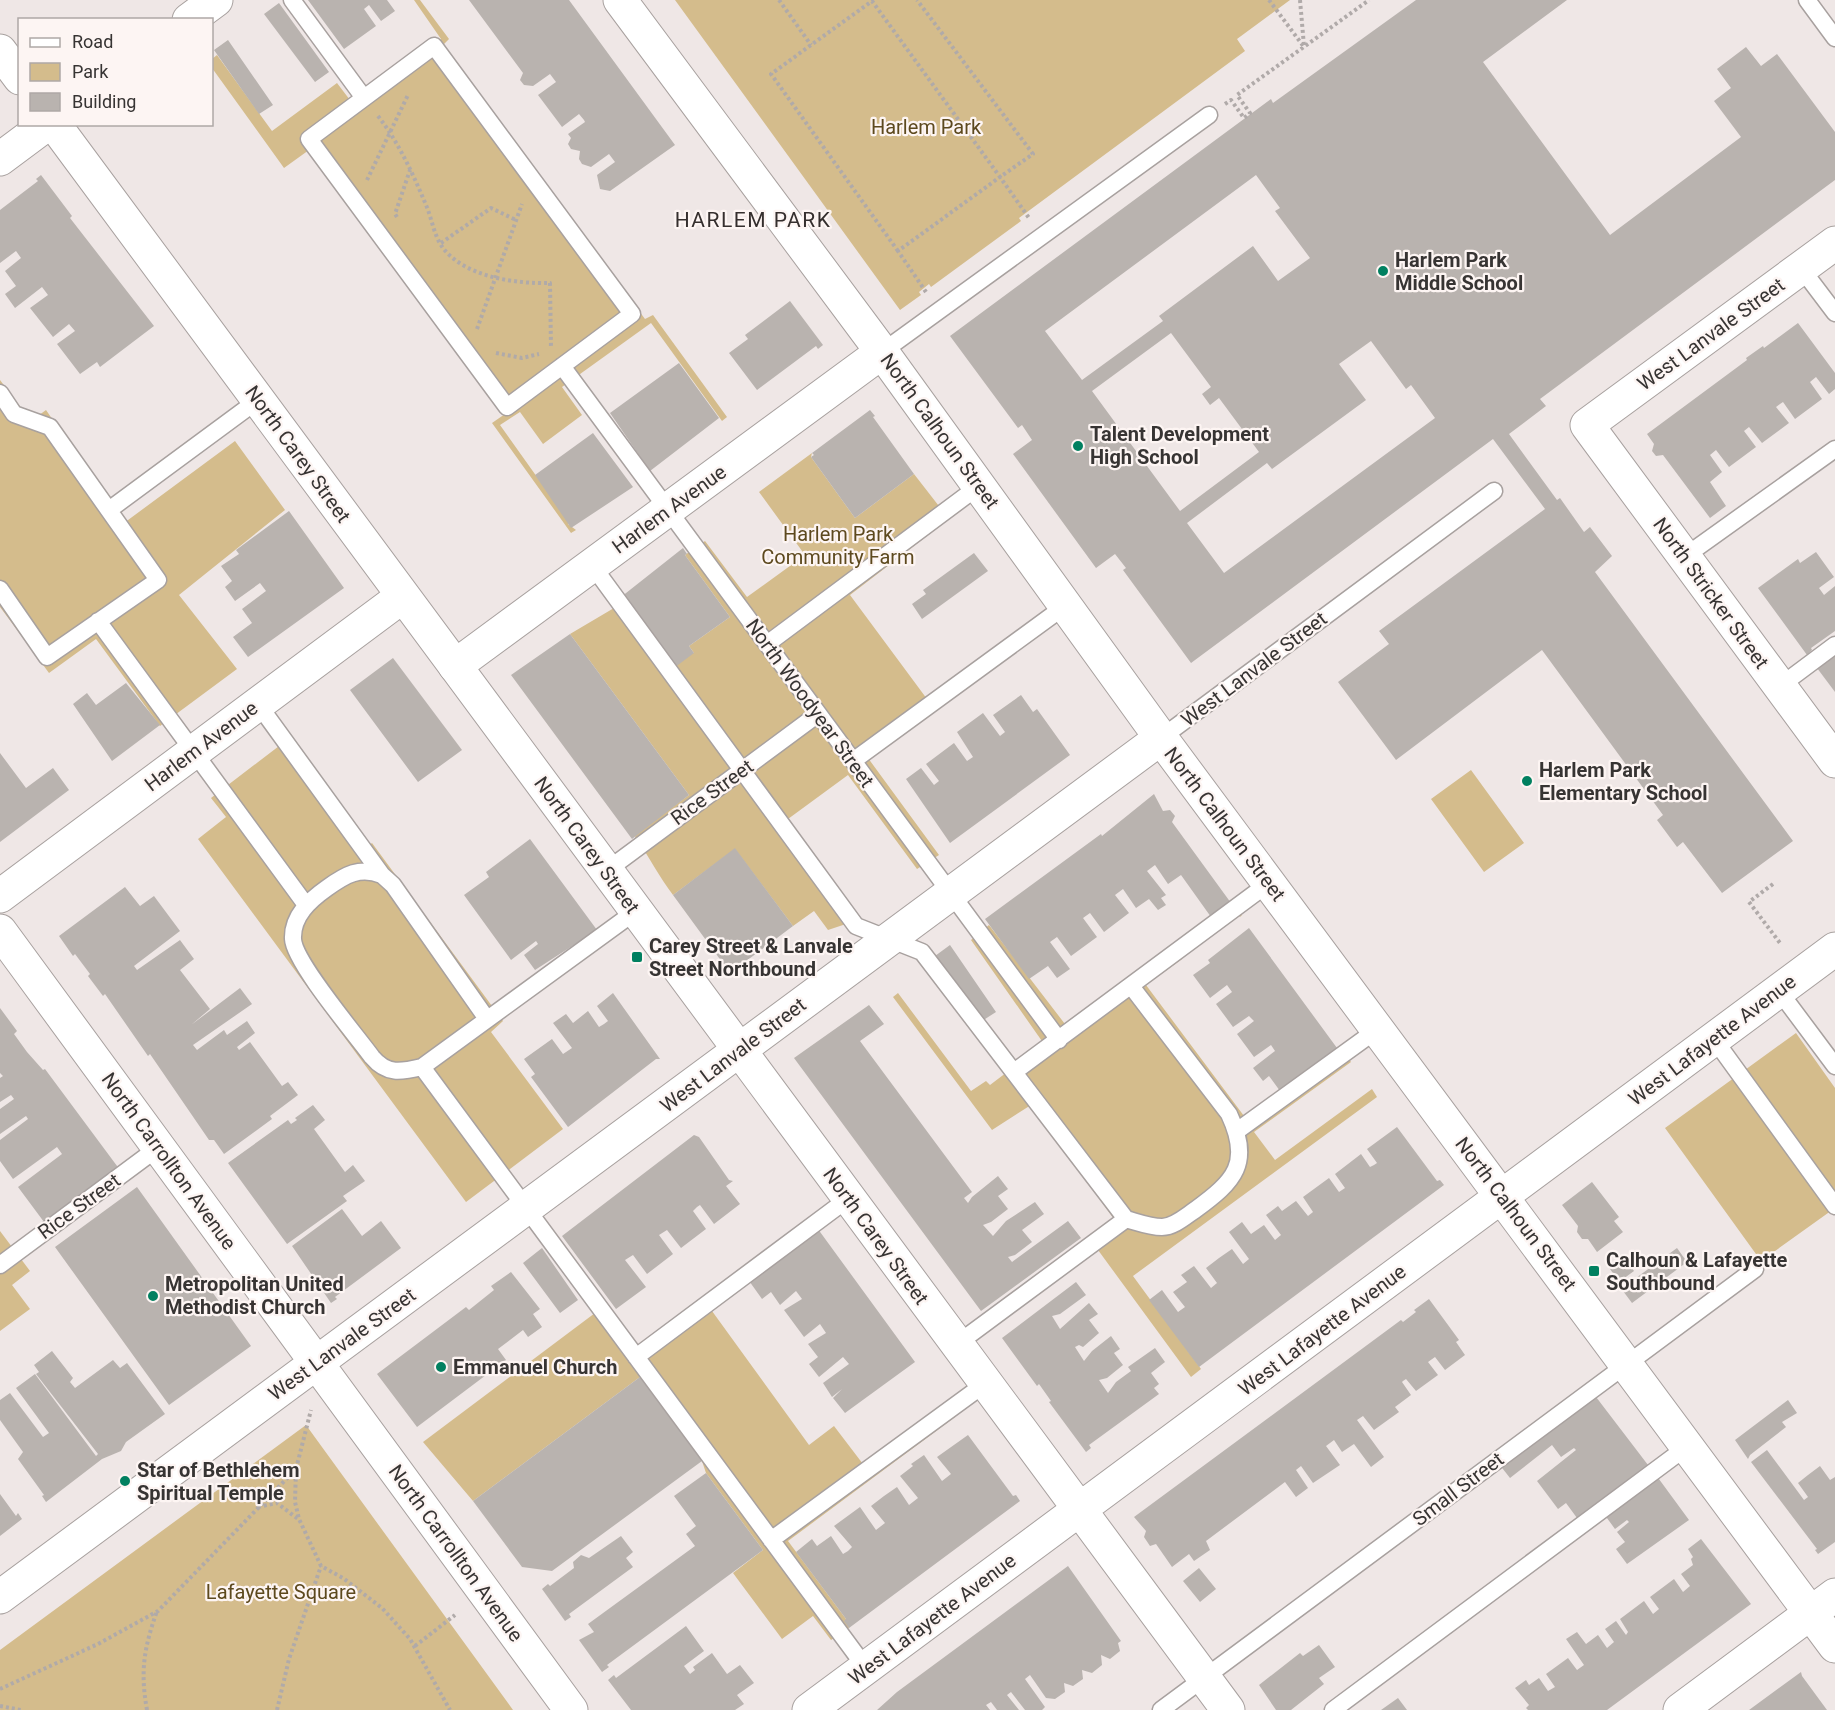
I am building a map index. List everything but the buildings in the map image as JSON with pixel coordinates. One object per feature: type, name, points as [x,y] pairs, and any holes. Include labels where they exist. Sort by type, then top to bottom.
[{"type":"street","points":[[192,18],[216,0]]},
{"type":"street","name":"North Calhoun Street","points":[[620,0],[882,352],[1161,738],[1688,1446],[1823,1604],[1835,1646]]},
{"type":"street","points":[[0,51],[18,75]]},
{"type":"street","points":[[0,159],[44,126]]},
{"type":"street","name":"North Carey Street","points":[[55,126],[1228,1710]]},
{"type":"street","name":"West Lanvale Street","points":[[1587,425],[1835,243]]},
{"type":"street","name":"Harlem Avenue","points":[[455,666],[882,352]]},
{"type":"street","name":"North Stricker Street","points":[[1587,425],[1835,761]]},
{"type":"street","name":"Harlem Avenue","points":[[0,896],[403,596]]},
{"type":"street","name":"West Lanvale Street","points":[[0,1597],[1161,738]]},
{"type":"street","name":"North Carrollton Avenue","points":[[0,931],[571,1710]]},
{"type":"street","name":"West Lafayette Avenue","points":[[809,1710],[1835,949]]},
{"type":"street","points":[[1680,1710],[1823,1604]]},
{"type":"lane","points":[[292,0],[364,98]]},
{"type":"lane","points":[[1807,0],[1835,38]]},
{"type":"lane","points":[[434,46],[536,185],[632,314],[507,407],[309,139],[434,46]]},
{"type":"lane","points":[[882,352],[1209,115]]},
{"type":"lane","points":[[1801,268],[1835,313]]},
{"type":"lane","name":"North Woodyear Street","points":[[562,366],[1059,1040]]},
{"type":"lane","points":[[0,393],[14,414],[50,427],[158,580],[47,657],[0,589]]},
{"type":"lane","points":[[109,510],[258,400]]},
{"type":"lane","points":[[1684,557],[1835,449]]},
{"type":"lane","points":[[767,644],[980,486]]},
{"type":"lane","name":"West Lanvale Street","points":[[1161,738],[1494,491]]},
{"type":"lane","points":[[592,565],[740,771],[856,927],[922,952],[1126,1219],[1165,1227],[1177,1222],[1221,1191],[1234,1178],[1239,1150],[1237,1131],[1228,1114],[1131,986]]},
{"type":"lane","points":[[853,761],[1065,606]]},
{"type":"lane","points":[[98,621],[306,905]]},
{"type":"lane","points":[[1780,686],[1835,645]]},
{"type":"lane","points":[[258,704],[382,875],[393,885],[487,1019]]},
{"type":"lane","name":"Rice Street","points":[[606,871],[818,714]]},
{"type":"lane","points":[[382,875],[372,871],[357,871],[344,876],[306,905],[296,921],[293,940],[308,969],[379,1066],[401,1072],[422,1067],[636,911]]},
{"type":"lane","points":[[1014,1072],[1269,883]]},
{"type":"lane","points":[[1779,990],[1835,1066]]},
{"type":"lane","points":[[1237,1131],[1378,1029]]},
{"type":"lane","points":[[1714,1039],[1835,1206]]},
{"type":"lane","points":[[422,1067],[866,1668]]},
{"type":"lane","name":"Rice Street","points":[[2,1259],[159,1148]]},
{"type":"lane","points":[[636,1357],[849,1198]]},
{"type":"lane","points":[[957,1344],[1126,1219]]},
{"type":"lane","name":"Small Street","points":[[1161,1710],[1755,1269]]},
{"type":"lane","points":[[771,1540],[986,1383]]},
{"type":"lane","points":[[1333,1710],[1688,1446]]},
{"type":"path","points":[[779,0],[811,45]]},
{"type":"path","points":[[897,251],[1033,154],[917,0]]},
{"type":"path","points":[[1269,0],[1304,47]]},
{"type":"path","points":[[1300,0],[1304,47]]},
{"type":"path","points":[[1209,115],[1231,100],[1244,117],[1250,113],[1237,96],[1369,0]]},
{"type":"path","points":[[940,310],[771,74],[872,1],[1042,236]]},
{"type":"path","points":[[356,202],[410,92]]},
{"type":"path","points":[[364,98],[391,133],[410,170],[441,243],[456,260],[481,274],[534,283],[550,283],[551,350],[522,358],[493,353],[483,347],[469,355]]},
{"type":"path","points":[[402,223],[395,214],[410,170]]},
{"type":"path","points":[[469,355],[526,192],[536,185]]},
{"type":"path","points":[[441,243],[491,208],[516,220]]},
{"type":"path","points":[[471,316],[483,335]]},
{"type":"path","points":[[1773,884],[1749,902],[1780,944]]},
{"type":"path","points":[[311,1410],[296,1469],[295,1502],[299,1519],[321,1566],[343,1578],[382,1608],[415,1646],[450,1710]]},
{"type":"path","points":[[0,1689],[98,1644],[158,1611],[296,1469]]},
{"type":"path","points":[[256,1508],[277,1503],[299,1519]]},
{"type":"path","points":[[277,1710],[289,1659],[321,1566]]},
{"type":"path","points":[[147,1710],[143,1685],[144,1646],[158,1611]]},
{"type":"path","points":[[415,1646],[455,1615]]},
{"type":"path","points":[[0,1706],[21,1710]]},
{"type":"green space","points":[[414,0],[420,0],[449,39],[443,45],[645,319],[653,315],[727,417],[722,421],[651,323],[562,387],[582,415],[543,444],[520,412],[500,425],[569,522],[568,524],[576,530],[571,533],[492,423],[505,414],[309,150],[284,168],[213,69],[213,58],[217,55],[272,131],[337,83],[353,104],[441,39]]},
{"type":"green space","name":"Harlem Park","points":[[675,0],[1290,0],[1237,39],[1245,51],[1019,218],[1021,221],[931,287],[929,284],[919,292],[921,295],[900,310]]},
{"type":"green space","points":[[0,380],[31,421],[46,410],[124,523],[235,441],[285,510],[179,595],[237,669],[160,726],[96,639],[49,673],[0,607]]},
{"type":"green space","name":"Harlem Park Community Farm","points":[[812,453],[811,457],[855,518],[914,474],[949,519],[850,595],[927,699],[868,758],[939,855],[917,869],[848,775],[788,819],[858,915],[846,924],[828,930],[814,911],[793,926],[735,849],[673,895],[635,837],[637,833],[689,795],[570,634],[614,608],[694,653],[689,646],[730,617],[685,555],[705,541],[747,597],[805,555],[759,492]]},
{"type":"green space","points":[[283,743],[362,851],[372,843],[503,1021],[491,1032],[563,1129],[466,1202],[198,839],[226,817],[211,798]]},
{"type":"green space","points":[[1471,770],[1524,843],[1484,872],[1431,799]]},
{"type":"green space","points":[[1235,906],[1242,915],[1240,917],[1238,913],[1179,956],[1182,959],[1146,985],[1247,1120],[1343,1051],[1351,1062],[1254,1132],[1275,1160],[1372,1089],[1377,1097],[1133,1276],[1201,1369],[1191,1377],[1098,1250],[994,1321],[987,1311],[1114,1219],[1031,1105],[992,1130],[893,997],[898,993],[971,1091],[986,1081],[990,1085],[1044,1044],[971,940],[989,925],[1068,1028]]},
{"type":"green space","points":[[1796,1033],[1835,1088],[1835,1208],[1761,1261],[1665,1128]]},
{"type":"green space","points":[[0,1231],[30,1271],[12,1285],[30,1309],[0,1331]]},
{"type":"green space","points":[[747,1278],[712,1311],[809,1445],[834,1426],[866,1468],[950,1407],[955,1417],[788,1541],[846,1619],[849,1628],[831,1640],[813,1616],[782,1639],[733,1573],[763,1550],[706,1473],[702,1461],[640,1377],[473,1501],[423,1442],[595,1313],[626,1357]]},
{"type":"green space","name":"Lafayette Square","points":[[306,1425],[513,1710],[0,1710],[0,1650]]},
{"type":"place","name":"Harlem Park Middle School","points":[[1383,271]]},
{"type":"place","name":"Talent Development High School","points":[[1078,446]]},
{"type":"place","name":"Harlem Park Elementary School","points":[[1527,781]]},
{"type":"place","name":"Carey Street & Lanvale Street Northbound","points":[[637,957]]},
{"type":"place","name":"Calhoun & Lafayette Southbound","points":[[1594,1271]]},
{"type":"place","name":"Metropolitan United Methodist Church","points":[[153,1296]]},
{"type":"place","name":"Emmanuel Church","points":[[441,1367]]},
{"type":"place","name":"Star of Bethlehem Spiritual Temple","points":[[125,1481]]},
{"type":"district","name":"HARLEM PARK","points":[[753,220]]}]
